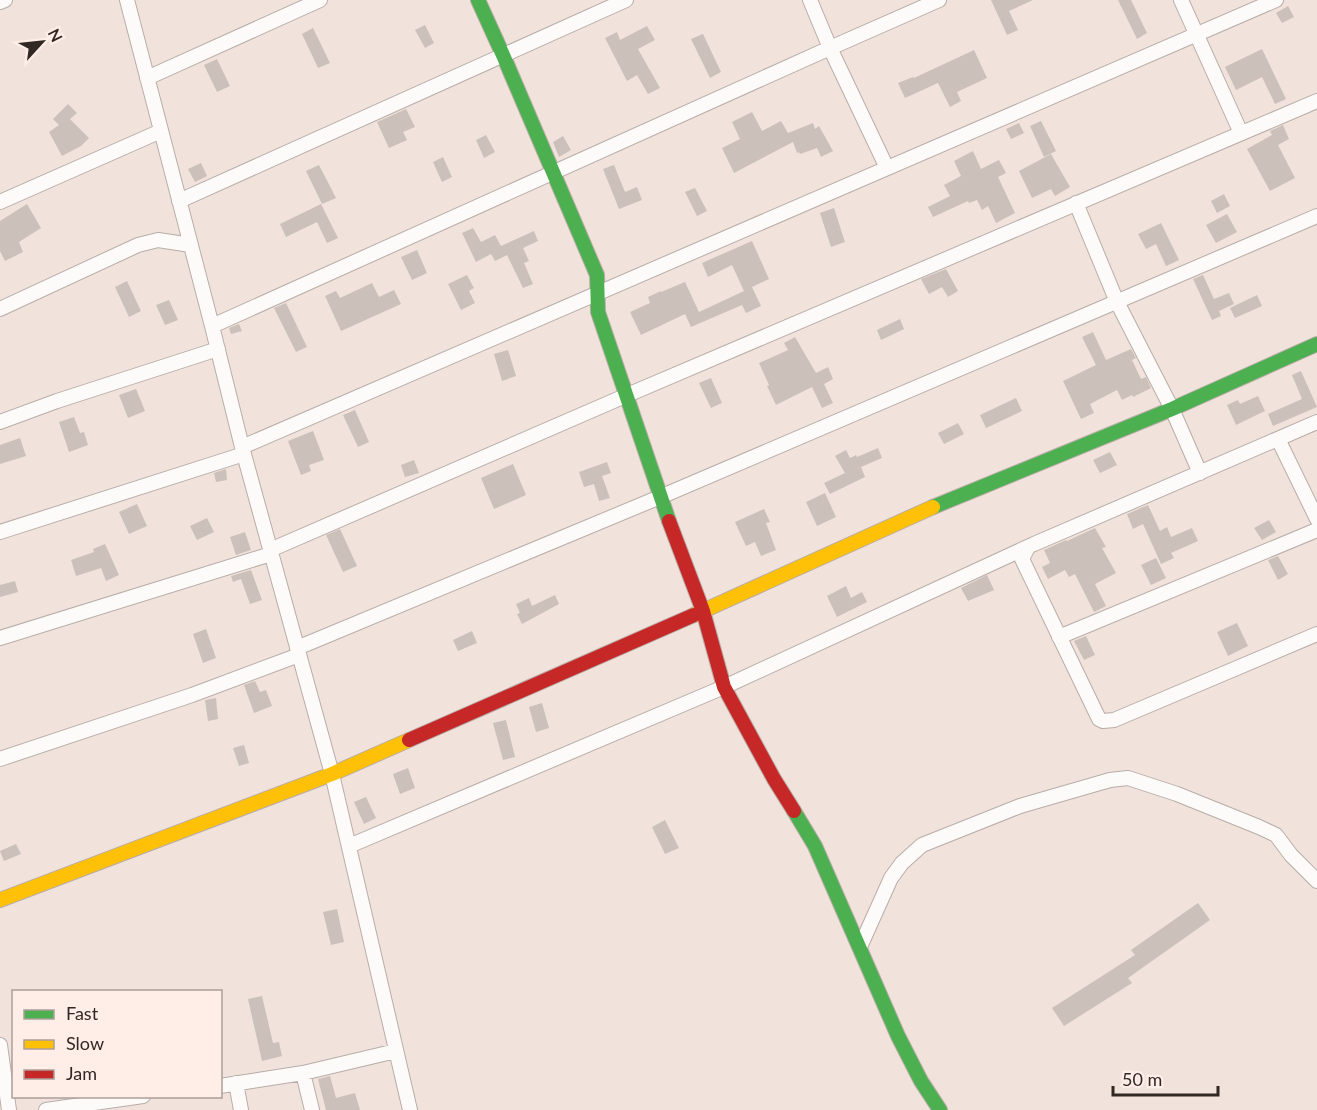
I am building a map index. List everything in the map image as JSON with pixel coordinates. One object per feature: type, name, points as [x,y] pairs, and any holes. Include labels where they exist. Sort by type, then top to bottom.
[{"type":"street","points":[[0,2],[5,0]]},
{"type":"street","points":[[127,0],[243,451],[332,774],[410,1110]]},
{"type":"street","points":[[147,78],[320,0]]},
{"type":"street","points":[[478,0],[597,275],[598,312],[660,497],[703,610],[724,687],[774,779],[815,846],[898,1036],[921,1081],[940,1110]]},
{"type":"street","points":[[179,201],[626,0]]},
{"type":"street","points":[[810,0],[830,48],[887,168]]},
{"type":"street","points":[[212,326],[939,0]]},
{"type":"street","points":[[1181,0],[1241,132]]},
{"type":"street","points":[[0,532],[243,451],[597,293],[1276,0]]},
{"type":"street","points":[[0,638],[271,552],[626,396],[1317,100]]},
{"type":"street","points":[[0,202],[161,131]]},
{"type":"street","points":[[1076,203],[1117,302],[1173,408],[1200,473]]},
{"type":"street","points":[[0,759],[192,695],[298,652],[1317,216]]},
{"type":"street","points":[[0,309],[138,245],[158,240],[191,245]]},
{"type":"street","points":[[0,900],[332,774],[924,511],[1173,408],[1317,344]]},
{"type":"street","points":[[0,422],[57,401],[218,349]]},
{"type":"street","points":[[348,846],[724,687],[1027,549],[1317,422]]},
{"type":"street","points":[[1278,439],[1317,519]]},
{"type":"street","points":[[1059,637],[1317,530]]},
{"type":"street","points":[[1027,549],[1022,559],[1099,719],[1103,721],[1114,720],[1317,634]]},
{"type":"street","points":[[860,947],[891,878],[902,862],[922,845],[1020,806],[1110,780],[1128,778],[1177,794],[1259,826],[1276,836],[1317,881]]},
{"type":"street","points":[[0,1044],[9,1110]]},
{"type":"street","points":[[222,1086],[303,1073],[396,1051]]},
{"type":"street","points":[[303,1073],[312,1110]]},
{"type":"street","points":[[237,1083],[241,1110]]},
{"type":"street","points":[[46,1110],[129,1098]]},
{"type":"building","points":[[991,0],[1033,0],[1009,11],[1018,30],[1007,35]]},
{"type":"building","points":[[1118,0],[1131,0],[1147,33],[1137,39]]},
{"type":"building","points":[[1288,6],[1294,17],[1282,23],[1276,13]]},
{"type":"building","points":[[425,25],[434,43],[425,48],[415,30]]},
{"type":"building","points":[[647,26],[655,40],[638,49],[660,88],[648,94],[637,75],[627,81],[605,38],[617,32],[620,40]]},
{"type":"building","points":[[313,28],[330,63],[318,68],[302,34]]},
{"type":"building","points":[[703,34],[721,72],[710,78],[691,39]]},
{"type":"building","points":[[1262,49],[1286,99],[1275,104],[1262,77],[1236,90],[1225,67]]},
{"type":"building","points":[[974,50],[987,78],[957,92],[961,101],[950,107],[938,83],[905,98],[898,83]]},
{"type":"building","points":[[217,59],[230,86],[217,92],[204,65]]},
{"type":"building","points":[[68,104],[77,113],[70,119],[89,138],[81,146],[62,156],[49,132],[59,125],[53,119]]},
{"type":"building","points":[[406,109],[415,127],[403,132],[407,140],[389,148],[377,122]]},
{"type":"building","points":[[752,112],[762,131],[781,121],[788,133],[813,123],[815,129],[819,126],[833,151],[821,157],[817,148],[800,154],[797,153],[793,142],[734,173],[722,148],[740,139],[732,122]]},
{"type":"building","points":[[1041,121],[1056,151],[1044,157],[1030,126]]},
{"type":"building","points":[[1019,123],[1024,133],[1011,139],[1006,129]]},
{"type":"building","points":[[1283,125],[1289,139],[1278,145],[1295,178],[1270,191],[1247,149],[1272,135],[1270,131]]},
{"type":"building","points":[[486,135],[495,152],[484,158],[476,140]]},
{"type":"building","points":[[563,136],[571,150],[559,157],[553,142]]},
{"type":"building","points":[[973,151],[981,169],[999,160],[1006,173],[998,177],[1015,213],[996,223],[988,206],[982,210],[977,200],[969,203],[968,201],[933,217],[928,207],[950,196],[944,185],[961,176],[954,161]]},
{"type":"building","points":[[1051,154],[1070,187],[1055,196],[1051,189],[1032,198],[1019,171]]},
{"type":"building","points":[[443,157],[452,177],[442,182],[433,162]]},
{"type":"building","points":[[201,163],[207,176],[195,182],[188,169]]},
{"type":"building","points":[[319,165],[336,198],[322,204],[306,171]]},
{"type":"building","points":[[614,165],[625,192],[637,187],[642,200],[619,209],[603,169]]},
{"type":"building","points":[[695,188],[707,211],[697,216],[685,192]]},
{"type":"building","points":[[1224,194],[1230,206],[1217,213],[1211,201]]},
{"type":"building","points":[[27,204],[41,228],[19,242],[23,252],[5,261],[0,251],[0,221]]},
{"type":"building","points":[[321,204],[338,238],[327,243],[317,222],[286,237],[280,224]]},
{"type":"building","points":[[834,208],[845,242],[831,247],[820,213]]},
{"type":"building","points":[[1227,214],[1237,232],[1216,243],[1206,225]]},
{"type":"building","points":[[1161,223],[1179,260],[1166,266],[1156,244],[1146,249],[1138,234]]},
{"type":"building","points":[[473,228],[481,242],[495,235],[501,246],[534,231],[538,241],[523,248],[529,261],[524,263],[533,284],[523,288],[507,255],[495,261],[491,254],[476,262],[462,233]]},
{"type":"building","points":[[752,241],[769,279],[752,287],[761,306],[746,313],[742,305],[691,327],[685,314],[641,335],[630,312],[650,303],[648,297],[661,291],[685,282],[699,312],[744,291],[732,265],[708,277],[702,263]]},
{"type":"building","points":[[417,250],[427,273],[412,280],[401,257]]},
{"type":"building","points":[[946,269],[958,291],[948,297],[942,287],[929,294],[921,279]]},
{"type":"building","points":[[467,275],[474,288],[469,291],[475,303],[461,310],[448,284]]},
{"type":"building","points":[[1203,275],[1214,299],[1229,293],[1234,304],[1219,311],[1221,316],[1212,320],[1193,279]]},
{"type":"building","points":[[127,281],[141,311],[129,317],[115,287]]},
{"type":"building","points":[[372,283],[379,297],[394,290],[401,304],[341,331],[325,296],[336,291],[340,298]]},
{"type":"building","points":[[1257,295],[1262,306],[1235,318],[1230,308]]},
{"type":"building","points":[[169,300],[178,320],[165,325],[156,305]]},
{"type":"building","points":[[286,303],[307,347],[296,352],[274,308]]},
{"type":"building","points":[[900,319],[904,329],[881,340],[877,330]]},
{"type":"building","points":[[239,324],[242,331],[231,334],[229,328]]},
{"type":"building","points":[[1093,332],[1106,360],[1131,349],[1136,358],[1132,360],[1141,379],[1146,377],[1151,388],[1122,400],[1117,390],[1090,404],[1094,413],[1081,419],[1063,381],[1096,365],[1082,337]]},
{"type":"building","points":[[795,337],[816,373],[828,367],[833,379],[824,384],[833,403],[822,408],[812,387],[776,405],[759,363],[788,350],[784,343]]},
{"type":"building","points":[[508,350],[516,376],[502,381],[494,354]]},
{"type":"building","points":[[1301,371],[1317,407],[1273,426],[1268,414],[1302,399],[1292,375]]},
{"type":"building","points":[[711,378],[722,403],[711,408],[699,383]]},
{"type":"building","points":[[136,389],[145,411],[128,418],[119,395]]},
{"type":"building","points":[[1258,396],[1265,411],[1236,425],[1227,405],[1238,400],[1240,404]]},
{"type":"building","points":[[1016,398],[1022,411],[986,428],[980,415]]},
{"type":"building","points":[[355,410],[369,442],[358,447],[343,415]]},
{"type":"building","points":[[74,417],[80,433],[84,432],[88,445],[69,452],[59,422]]},
{"type":"building","points":[[958,423],[964,434],[944,444],[938,433]]},
{"type":"building","points":[[313,431],[324,460],[309,465],[311,471],[301,475],[288,441]]},
{"type":"building","points":[[20,438],[26,456],[0,464],[0,445]]},
{"type":"building","points":[[878,448],[882,458],[861,467],[865,477],[830,494],[824,483],[845,473],[835,456],[846,450],[850,458],[856,455],[857,457]]},
{"type":"building","points":[[1110,452],[1117,465],[1100,473],[1093,460]]},
{"type":"building","points":[[414,460],[419,473],[405,477],[401,465]]},
{"type":"building","points":[[607,462],[611,473],[602,476],[610,498],[599,501],[594,484],[584,487],[579,472]]},
{"type":"building","points":[[513,464],[526,495],[494,509],[481,478]]},
{"type":"building","points":[[226,469],[227,480],[216,482],[214,473]]},
{"type":"building","points":[[825,493],[836,517],[817,526],[806,502]]},
{"type":"building","points":[[137,504],[147,526],[129,534],[119,512]]},
{"type":"building","points":[[1148,505],[1160,531],[1167,527],[1171,537],[1192,528],[1198,541],[1171,553],[1174,558],[1161,564],[1143,524],[1133,529],[1127,514]]},
{"type":"building","points":[[764,509],[770,522],[766,523],[776,550],[761,556],[755,542],[746,546],[735,522]]},
{"type":"building","points":[[207,518],[214,532],[197,540],[190,526]]},
{"type":"building","points":[[1269,520],[1276,532],[1262,540],[1254,528]]},
{"type":"building","points":[[1095,528],[1106,547],[1102,548],[1116,573],[1095,584],[1106,606],[1094,612],[1075,574],[1069,577],[1065,570],[1048,579],[1042,567],[1050,563],[1044,550]]},
{"type":"building","points":[[340,529],[357,566],[343,572],[326,535]]},
{"type":"building","points":[[245,532],[251,550],[236,555],[230,537]]},
{"type":"building","points":[[105,544],[119,575],[106,581],[101,568],[76,576],[71,560],[94,552],[93,549]]},
{"type":"building","points":[[1278,556],[1288,574],[1278,580],[1268,560]]},
{"type":"building","points":[[1156,558],[1166,578],[1151,585],[1141,565]]},
{"type":"building","points":[[251,570],[262,600],[250,604],[241,579],[233,582],[231,576]]},
{"type":"building","points":[[987,575],[994,590],[968,601],[961,588]]},
{"type":"building","points":[[15,581],[18,592],[0,597],[0,585]]},
{"type":"building","points":[[846,586],[851,598],[862,592],[867,602],[837,617],[827,596]]},
{"type":"building","points":[[555,595],[559,604],[522,624],[517,614],[520,613],[516,604],[529,598],[532,606]]},
{"type":"building","points":[[1237,623],[1248,646],[1228,656],[1217,632]]},
{"type":"building","points":[[206,629],[216,658],[203,663],[193,634]]},
{"type":"building","points":[[472,631],[477,643],[458,651],[453,640]]},
{"type":"building","points":[[1086,636],[1095,655],[1084,660],[1074,641]]},
{"type":"building","points":[[255,681],[260,692],[266,690],[272,706],[254,713],[244,685]]},
{"type":"building","points":[[216,698],[218,719],[208,721],[205,700]]},
{"type":"building","points":[[542,703],[549,728],[536,732],[529,707]]},
{"type":"building","points":[[506,720],[515,757],[503,760],[493,723]]},
{"type":"building","points":[[244,745],[249,763],[239,766],[233,748]]},
{"type":"building","points":[[408,768],[415,788],[400,794],[393,774]]},
{"type":"building","points":[[366,797],[376,818],[364,824],[354,802]]},
{"type":"building","points":[[665,820],[679,848],[665,854],[652,827]]},
{"type":"building","points":[[16,844],[21,854],[4,861],[0,851]]},
{"type":"building","points":[[1198,903],[1210,920],[1128,978],[1132,983],[1064,1026],[1052,1008],[1135,955],[1131,950]]},
{"type":"building","points":[[337,909],[344,942],[331,945],[323,912]]},
{"type":"building","points":[[262,996],[273,1043],[279,1042],[282,1056],[262,1061],[248,999]]},
{"type":"building","points":[[330,1076],[336,1098],[355,1093],[360,1110],[326,1110],[318,1079]]},
{"type":"traffic: fast","points":[[478,0],[597,275],[598,312],[669,521]]},
{"type":"traffic: fast","points":[[933,507],[1172,409],[1317,344]]},
{"type":"traffic: fast","points":[[794,811],[815,846],[898,1036],[921,1081],[940,1110]]},
{"type":"traffic: slow","points":[[694,615],[933,507]]},
{"type":"traffic: slow","points":[[0,900],[332,774],[409,740]]},
{"type":"traffic: jam","points":[[669,521],[703,611],[724,687],[794,811]]},
{"type":"traffic: jam","points":[[409,740],[694,615]]}]
